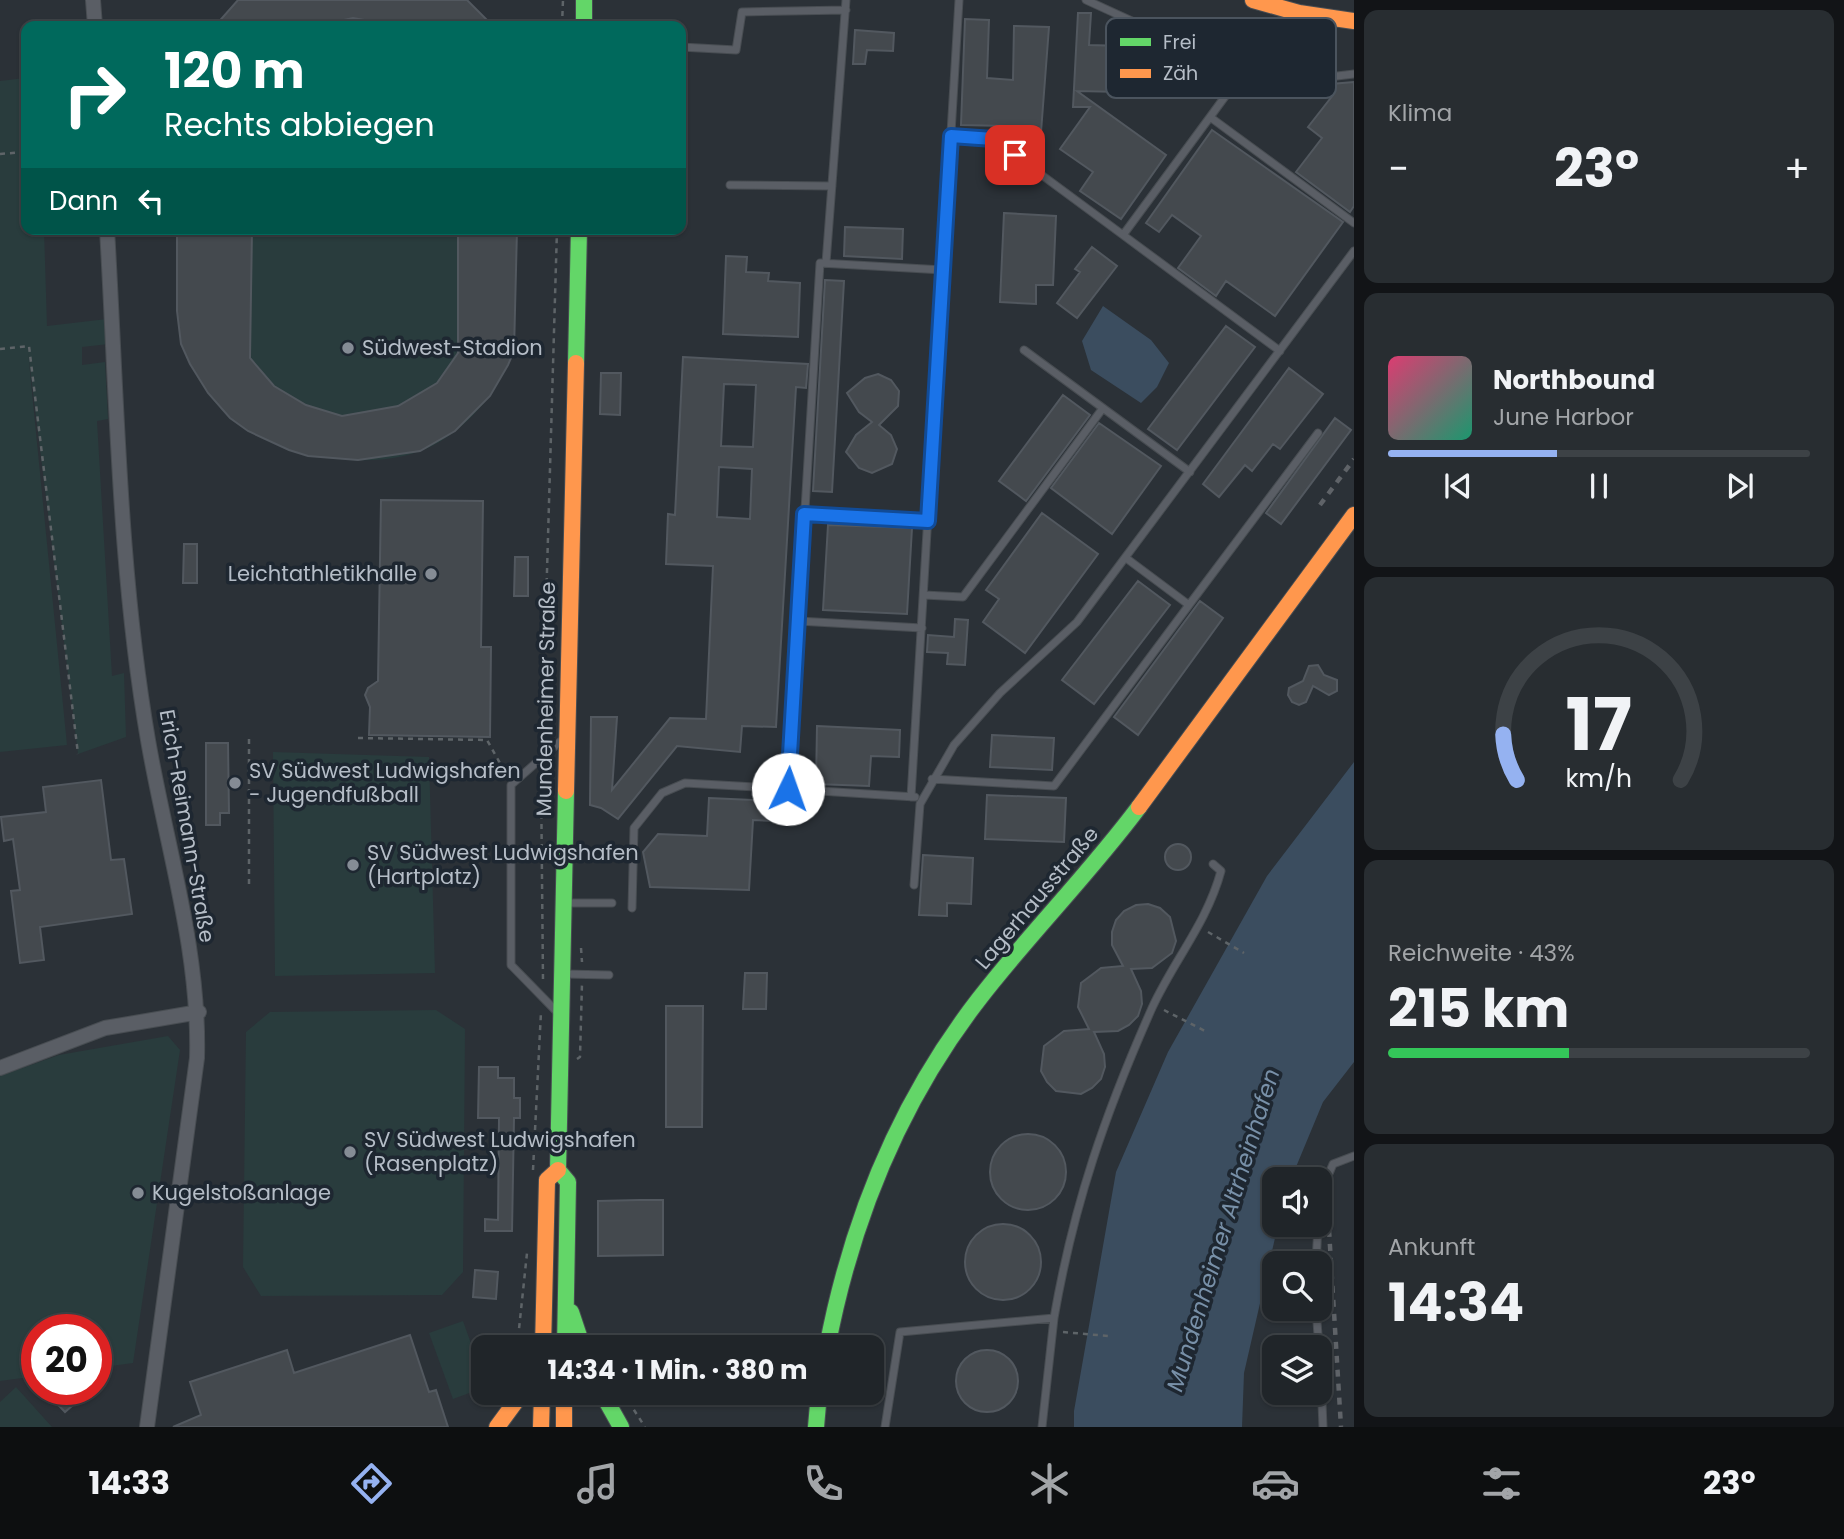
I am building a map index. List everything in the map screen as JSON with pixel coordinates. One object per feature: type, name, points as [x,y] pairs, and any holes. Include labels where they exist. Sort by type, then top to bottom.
[{"type":"street","points":[[93,0],[94,21]]},
{"type":"street","points":[[584,0],[584,21]]},
{"type":"street","points":[[1252,0],[1299,13],[1333,18]]},
{"type":"street","points":[[1336,18],[1354,21]]},
{"type":"street","name":"Erich-Reimann-Straße","points":[[107,235],[128,591],[148,739],[179,889],[199,1012],[197,1058],[147,1427]]},
{"type":"street","name":"Mundenheimer Straße","points":[[565,1335],[568,1182],[558,1170],[559,1015],[579,235]]},
{"type":"street","name":"Lagerhausstraße","points":[[830,1335],[849,1256],[873,1188],[902,1124],[942,1053],[1004,968],[1059,910],[1105,853],[1354,515]]},
{"type":"street","points":[[0,1068],[105,1028],[199,1012]]},
{"type":"street","name":"Mundenheimer Straße","points":[[543,1335],[547,1180],[558,1170]]},
{"type":"street","points":[[565,1295],[579,1335]]},
{"type":"street","points":[[497,1427],[513,1405]]},
{"type":"street","points":[[541,1427],[542,1405]]},
{"type":"street","points":[[564,1405],[564,1427]]},
{"type":"street","points":[[609,1405],[621,1427]]},
{"type":"street","points":[[816,1427],[818,1405]]},
{"type":"lane","points":[[826,263],[846,0]]},
{"type":"lane","points":[[911,797],[960,0]]},
{"type":"lane","points":[[1086,0],[1125,18]]},
{"type":"lane","points":[[686,47],[736,50],[742,12],[846,10]]},
{"type":"lane","points":[[1336,76],[1354,74]]},
{"type":"lane","points":[[1123,235],[1224,98]]},
{"type":"lane","points":[[1210,117],[1354,223]]},
{"type":"lane","points":[[951,136],[993,139],[1280,351]]},
{"type":"lane","points":[[730,185],[832,186]]},
{"type":"lane","points":[[914,885],[923,797],[954,745],[987,706],[1077,622],[1354,251]]},
{"type":"lane","points":[[788,789],[820,263],[943,270]]},
{"type":"lane","points":[[1024,350],[1190,472]]},
{"type":"lane","points":[[924,595],[963,597],[1103,408]]},
{"type":"lane","points":[[932,779],[1054,786],[1318,433]]},
{"type":"lane","points":[[804,514],[928,521]]},
{"type":"lane","points":[[1126,558],[1189,605]]},
{"type":"lane","points":[[798,621],[922,628]]},
{"type":"lane","points":[[559,1015],[511,965],[511,785],[566,736]]},
{"type":"lane","points":[[632,908],[634,828],[662,793],[685,783],[923,797]]},
{"type":"lane","points":[[1042,1427],[1055,1318],[1085,1179],[1117,1086],[1154,1005],[1212,903],[1221,870],[1213,864]]},
{"type":"lane","points":[[562,903],[612,903]]},
{"type":"lane","points":[[560,974],[610,975]]},
{"type":"lane","points":[[1332,1167],[1333,1164],[1354,1156]]},
{"type":"lane","points":[[885,1427],[900,1332],[1055,1318]]},
{"type":"lane","points":[[1322,1405],[1323,1427]]},
{"type":"path","points":[[562,21],[563,0]]},
{"type":"path","points":[[0,154],[21,152]]},
{"type":"path","points":[[532,1180],[542,997],[541,759],[557,235]]},
{"type":"path","points":[[0,349],[29,346],[78,754]]},
{"type":"path","points":[[358,738],[487,740],[501,762]]},
{"type":"path","points":[[249,739],[249,886]]},
{"type":"path","points":[[1198,926],[1244,953]]},
{"type":"path","points":[[1154,1005],[1205,1031]]},
{"type":"path","points":[[518,1335],[528,1244]]},
{"type":"path","points":[[1053,1332],[1108,1336]]},
{"type":"path","points":[[631,1405],[645,1427]]},
{"type":"shaded area","points":[[21,78],[21,235],[44,235],[47,326],[107,319],[109,344],[82,347],[82,365],[105,362],[108,419],[97,421],[112,676],[124,673],[126,737],[78,754],[28,352],[67,745],[0,752],[0,81]]},
{"type":"shaded area","name":"Südwest-Stadion","points":[[177,235],[517,235],[514,351],[502,377],[485,402],[441,441],[417,452],[391,458],[362,460],[303,453],[251,432],[230,417],[206,391],[189,361],[180,332]]},
{"type":"shaded area","name":"SV Südwest Ludwigshafen (Hartplatz)","points":[[273,752],[429,757],[435,973],[275,976]]},
{"type":"shaded area","name":"SV Südwest Ludwigshafen (Rasenplatz)","points":[[436,1010],[465,1029],[463,1272],[442,1295],[261,1296],[243,1267],[246,1032],[270,1012]]},
{"type":"shaded area","points":[[168,1036],[180,1050],[133,1363],[112,1366],[112,1314],[21,1314],[21,1378],[0,1381],[0,1076],[59,1055]]},
{"type":"shaded area","points":[[463,1321],[471,1343],[471,1392],[453,1399],[429,1333]]},
{"type":"shaded area","points":[[16,1387],[21,1393],[21,1405],[32,1405],[52,1427],[0,1427],[0,1402]]},
{"type":"water","points":[[1103,306],[1151,340],[1169,363],[1157,387],[1141,403],[1091,370],[1082,341]]},
{"type":"water","name":"Mundenheimer Altrheinhafen","points":[[1354,762],[1354,1062],[1323,1102],[1296,1167],[1262,1167],[1262,1237],[1275,1237],[1272,1251],[1262,1251],[1262,1295],[1244,1373],[1242,1427],[1074,1427],[1074,1411],[1116,1172],[1168,1052],[1267,876]]},
{"type":"building","points":[[238,0],[467,0],[488,21],[370,21],[353,18],[339,21],[219,21]]},
{"type":"building","points":[[1078,13],[1091,13],[1089,45],[1106,46],[1106,92],[1077,91],[1166,155],[1121,219],[1080,191],[1093,172],[1060,149],[1090,107],[1073,107]]},
{"type":"building","points":[[965,19],[989,20],[987,78],[1013,80],[1014,26],[1049,27],[1041,132],[1006,130],[1006,126],[961,125]]},
{"type":"building","points":[[855,30],[894,33],[893,51],[867,50],[865,64],[853,64]]},
{"type":"building","points":[[1354,82],[1354,206],[1350,212],[1296,172],[1322,138],[1308,127],[1331,98],[1336,98],[1336,84]]},
{"type":"building","points":[[1212,130],[1343,222],[1275,316],[1226,281],[1216,296],[1178,268],[1201,236],[1172,215],[1159,232],[1146,223]]},
{"type":"building","points":[[1004,213],[1056,216],[1053,285],[1036,285],[1036,304],[1000,302]]},
{"type":"building","points":[[845,227],[903,229],[902,259],[844,256]]},
{"type":"building","points":[[177,235],[252,235],[250,358],[274,386],[306,405],[342,416],[398,406],[437,383],[458,353],[458,235],[517,235],[514,351],[508,365],[490,396],[455,431],[420,451],[358,460],[308,456],[248,431],[230,418],[208,393],[190,364],[181,344],[177,311]]},
{"type":"building","points":[[1092,247],[1117,266],[1077,318],[1057,303],[1080,272],[1075,269]]},
{"type":"building","points":[[726,256],[747,257],[746,272],[769,273],[768,281],[800,283],[798,337],[723,334]]},
{"type":"building","points":[[825,280],[844,281],[832,492],[813,491]]},
{"type":"building","points":[[1226,326],[1255,347],[1177,450],[1148,429]]},
{"type":"building","points":[[683,357],[808,364],[806,388],[796,387],[776,727],[742,726],[740,752],[677,746],[618,819],[601,808],[590,805],[591,717],[617,717],[612,790],[670,718],[706,719],[713,566],[666,564],[668,514],[675,515]],"holes":[[[724,384],[756,385],[753,447],[721,446]],[[719,467],[752,469],[750,519],[717,517]]]},
{"type":"building","points":[[1289,368],[1323,394],[1280,449],[1273,444],[1252,471],[1245,465],[1219,497],[1203,484]]},
{"type":"building","points":[[601,373],[621,373],[620,415],[600,414]]},
{"type":"building","points":[[878,374],[891,380],[899,391],[898,406],[879,425],[891,435],[897,449],[892,464],[872,473],[859,468],[846,452],[856,435],[872,422],[859,412],[847,393],[865,378]]},
{"type":"building","points":[[1063,395],[1090,415],[1026,501],[999,481]]},
{"type":"building","points":[[1335,418],[1351,430],[1281,524],[1266,513]]},
{"type":"building","points":[[1099,423],[1161,466],[1112,534],[1051,488]]},
{"type":"building","name":"Leichtathletikhalle","points":[[381,500],[483,501],[481,647],[491,647],[490,737],[369,735],[370,707],[365,695],[368,688],[378,681]]},
{"type":"building","points":[[1042,513],[1098,554],[1025,653],[983,622],[999,599],[986,590]]},
{"type":"building","points":[[828,525],[912,528],[907,614],[823,610]]},
{"type":"building","points":[[184,544],[197,544],[197,583],[183,583]]},
{"type":"building","points":[[515,557],[528,557],[528,596],[514,596]]},
{"type":"building","points":[[1138,581],[1170,605],[1094,704],[1062,680]]},
{"type":"building","points":[[1200,601],[1223,618],[1138,735],[1114,717]]},
{"type":"building","points":[[955,619],[968,620],[965,665],[947,664],[948,653],[927,652],[928,635],[954,637]]},
{"type":"building","points":[[1318,665],[1324,675],[1337,680],[1337,691],[1329,695],[1313,686],[1306,702],[1299,705],[1292,702],[1288,695],[1289,688],[1303,681],[1309,666]]},
{"type":"building","points":[[817,726],[900,730],[899,757],[871,756],[869,786],[816,784]]},
{"type":"building","points":[[992,735],[1054,738],[1052,770],[990,767]]},
{"type":"building","points":[[206,743],[228,743],[229,813],[220,813],[220,825],[206,825]]},
{"type":"building","points":[[101,780],[111,860],[124,859],[132,914],[40,927],[44,960],[20,963],[11,891],[20,890],[13,839],[4,841],[1,817],[46,812],[43,787]]},
{"type":"building","points":[[987,795],[1066,798],[1064,842],[985,839]]},
{"type":"building","points":[[709,798],[773,801],[772,821],[753,820],[749,890],[650,887],[643,852],[658,834],[707,836]]},
{"type":"building","points":[[1178,844],[1187,848],[1191,857],[1187,866],[1178,870],[1169,866],[1165,857],[1169,848]]},
{"type":"building","points":[[923,855],[973,858],[971,904],[947,903],[947,916],[919,915]]},
{"type":"building","points":[[1148,904],[1160,908],[1170,917],[1176,941],[1172,953],[1152,968],[1131,969],[1141,991],[1142,1004],[1138,1016],[1118,1031],[1094,1032],[1104,1054],[1105,1067],[1101,1079],[1081,1094],[1056,1091],[1041,1071],[1044,1046],[1064,1031],[1089,1029],[1078,1007],[1081,983],[1101,968],[1123,966],[1112,945],[1116,920],[1124,911],[1136,905]]},
{"type":"building","points":[[745,973],[767,973],[766,1009],[743,1009]]},
{"type":"building","points":[[666,1006],[703,1006],[702,1127],[666,1127]]},
{"type":"building","points":[[479,1067],[498,1067],[498,1078],[514,1078],[514,1098],[520,1098],[520,1118],[514,1118],[512,1231],[485,1231],[485,1219],[498,1220],[499,1118],[478,1118]]},
{"type":"building","points":[[1028,1134],[1043,1137],[1055,1145],[1063,1157],[1066,1172],[1063,1187],[1055,1199],[1043,1207],[1028,1210],[1013,1207],[1001,1199],[993,1187],[990,1172],[993,1157],[1001,1145],[1013,1137]]},
{"type":"building","points":[[663,1200],[663,1255],[598,1256],[598,1201]]},
{"type":"building","points":[[1003,1224],[1018,1227],[1030,1235],[1038,1247],[1041,1262],[1038,1277],[1030,1289],[1018,1297],[1003,1300],[988,1297],[976,1289],[968,1277],[965,1262],[968,1247],[976,1235],[988,1227]]},
{"type":"building","points":[[475,1270],[498,1272],[496,1299],[473,1297]]},
{"type":"building","points":[[410,1335],[429,1392],[436,1390],[448,1427],[173,1427],[201,1415],[190,1382],[287,1350],[294,1373]]},
{"type":"building","points":[[987,1350],[1009,1359],[1018,1381],[1009,1403],[987,1412],[965,1403],[956,1381],[965,1359]]},
{"type":"building","points":[[58,1405],[73,1405],[65,1412]]},
{"type":"railway","points":[[1320,505],[1354,459]]},
{"type":"railway","points":[[1329,1237],[1341,1427]]},
{"type":"traffic: fast","points":[[584,0],[584,21]]},
{"type":"traffic: fast","points":[[576,363],[579,235]]},
{"type":"traffic: fast","points":[[565,1335],[568,1182],[558,1170],[566,791]]},
{"type":"traffic: fast","points":[[830,1335],[837,1301],[865,1209],[882,1164],[925,1079],[979,999],[1139,807]]},
{"type":"traffic: fast","points":[[571,1312],[579,1335]]},
{"type":"traffic: fast","points":[[609,1405],[621,1427]]},
{"type":"traffic: fast","points":[[816,1427],[818,1405]]},
{"type":"traffic: slow","points":[[1253,0],[1299,13],[1333,18]]},
{"type":"traffic: slow","points":[[1336,18],[1354,21]]},
{"type":"traffic: slow","points":[[566,791],[576,363]]},
{"type":"traffic: slow","points":[[1139,807],[1354,515]]},
{"type":"traffic: slow","points":[[543,1335],[547,1180],[558,1170]]},
{"type":"traffic: slow","points":[[497,1427],[513,1405]]},
{"type":"traffic: slow","points":[[541,1427],[542,1405]]},
{"type":"traffic: slow","points":[[564,1405],[564,1427]]},
{"type":"place","name":"Südwest-Stadion","points":[[348,348]]},
{"type":"place","name":"Leichtathletikhalle","points":[[431,574]]},
{"type":"place","name":"SV Südwest Ludwigshafen - Jugendfußball","points":[[235,783]]},
{"type":"place","name":"SV Südwest Ludwigshafen (Hartplatz)","points":[[353,865]]},
{"type":"place","name":"SV Südwest Ludwigshafen (Rasenplatz)","points":[[350,1152]]},
{"type":"place","name":"Kugelstoßanlage","points":[[138,1193]]},
{"type":"route","points":[[788,789],[804,514],[928,521],[951,136],[993,139],[1015,155]]}]
